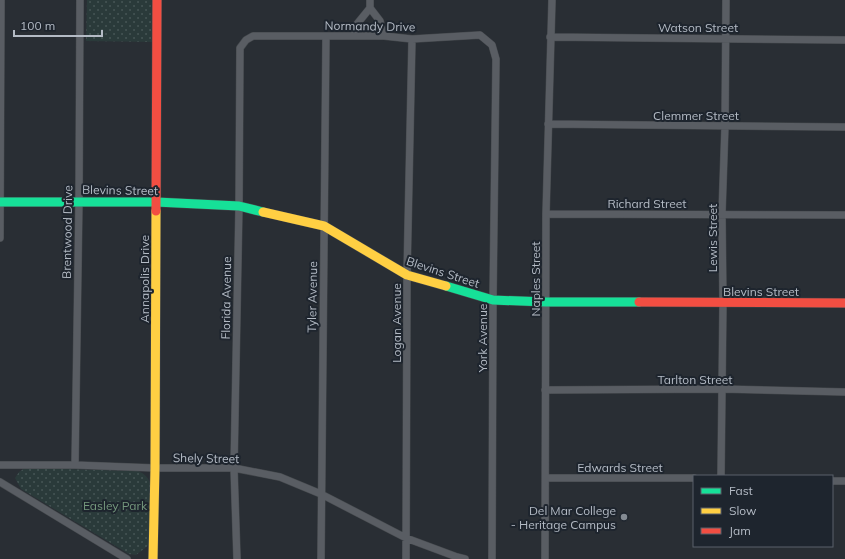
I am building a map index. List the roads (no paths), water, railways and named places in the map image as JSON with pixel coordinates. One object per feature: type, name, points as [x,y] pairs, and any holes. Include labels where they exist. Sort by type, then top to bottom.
[{"type":"street","points":[[0,238],[1,0]]},
{"type":"street","name":"Brentwood Drive","points":[[75,465],[80,0]]},
{"type":"street","name":"Annapolis Drive","points":[[153,559],[158,0]]},
{"type":"street","name":"Naples Street","points":[[545,559],[546,214],[552,0]]},
{"type":"street","name":"Lewis Street","points":[[721,475],[724,302],[722,213],[725,126],[726,0]]},
{"type":"street","points":[[354,36],[357,24],[370,4],[380,21],[384,36]]},
{"type":"street","name":"Normandy Drive","points":[[246,40],[253,36],[384,36],[412,39],[480,35],[492,45]]},
{"type":"street","name":"Tyler Avenue","points":[[321,559],[326,36]]},
{"type":"street","name":"Watson Street","points":[[550,37],[845,40]]},
{"type":"street","name":"Logan Avenue","points":[[406,559],[407,275],[412,39]]},
{"type":"street","name":"Florida Avenue","points":[[237,559],[234,468],[239,206],[240,48],[246,40]]},
{"type":"street","name":"York Avenue","points":[[492,45],[496,59],[492,559]]},
{"type":"street","name":"Clemmer Street","points":[[548,124],[845,127]]},
{"type":"street","name":"Blevins Street","points":[[0,202],[156,202],[239,206],[324,226],[407,275],[493,300],[546,302],[845,303]]},
{"type":"street","name":"Richard Street","points":[[546,214],[845,214]]},
{"type":"street","name":"Tarlton Street","points":[[545,390],[722,389],[845,392]]},
{"type":"street","name":"Shely Street","points":[[0,465],[234,468],[280,477],[321,494],[406,538],[457,558],[465,559]]},
{"type":"street","name":"Edwards Street","points":[[546,478],[693,478]]},
{"type":"street","points":[[833,481],[845,481]]},
{"type":"street","points":[[0,482],[127,559]]},
{"type":"place","name":"Del Mar College - Heritage Campus","points":[[624,517]]},
{"type":"park label","name":"Easley Park","points":[[115,505]]}]
